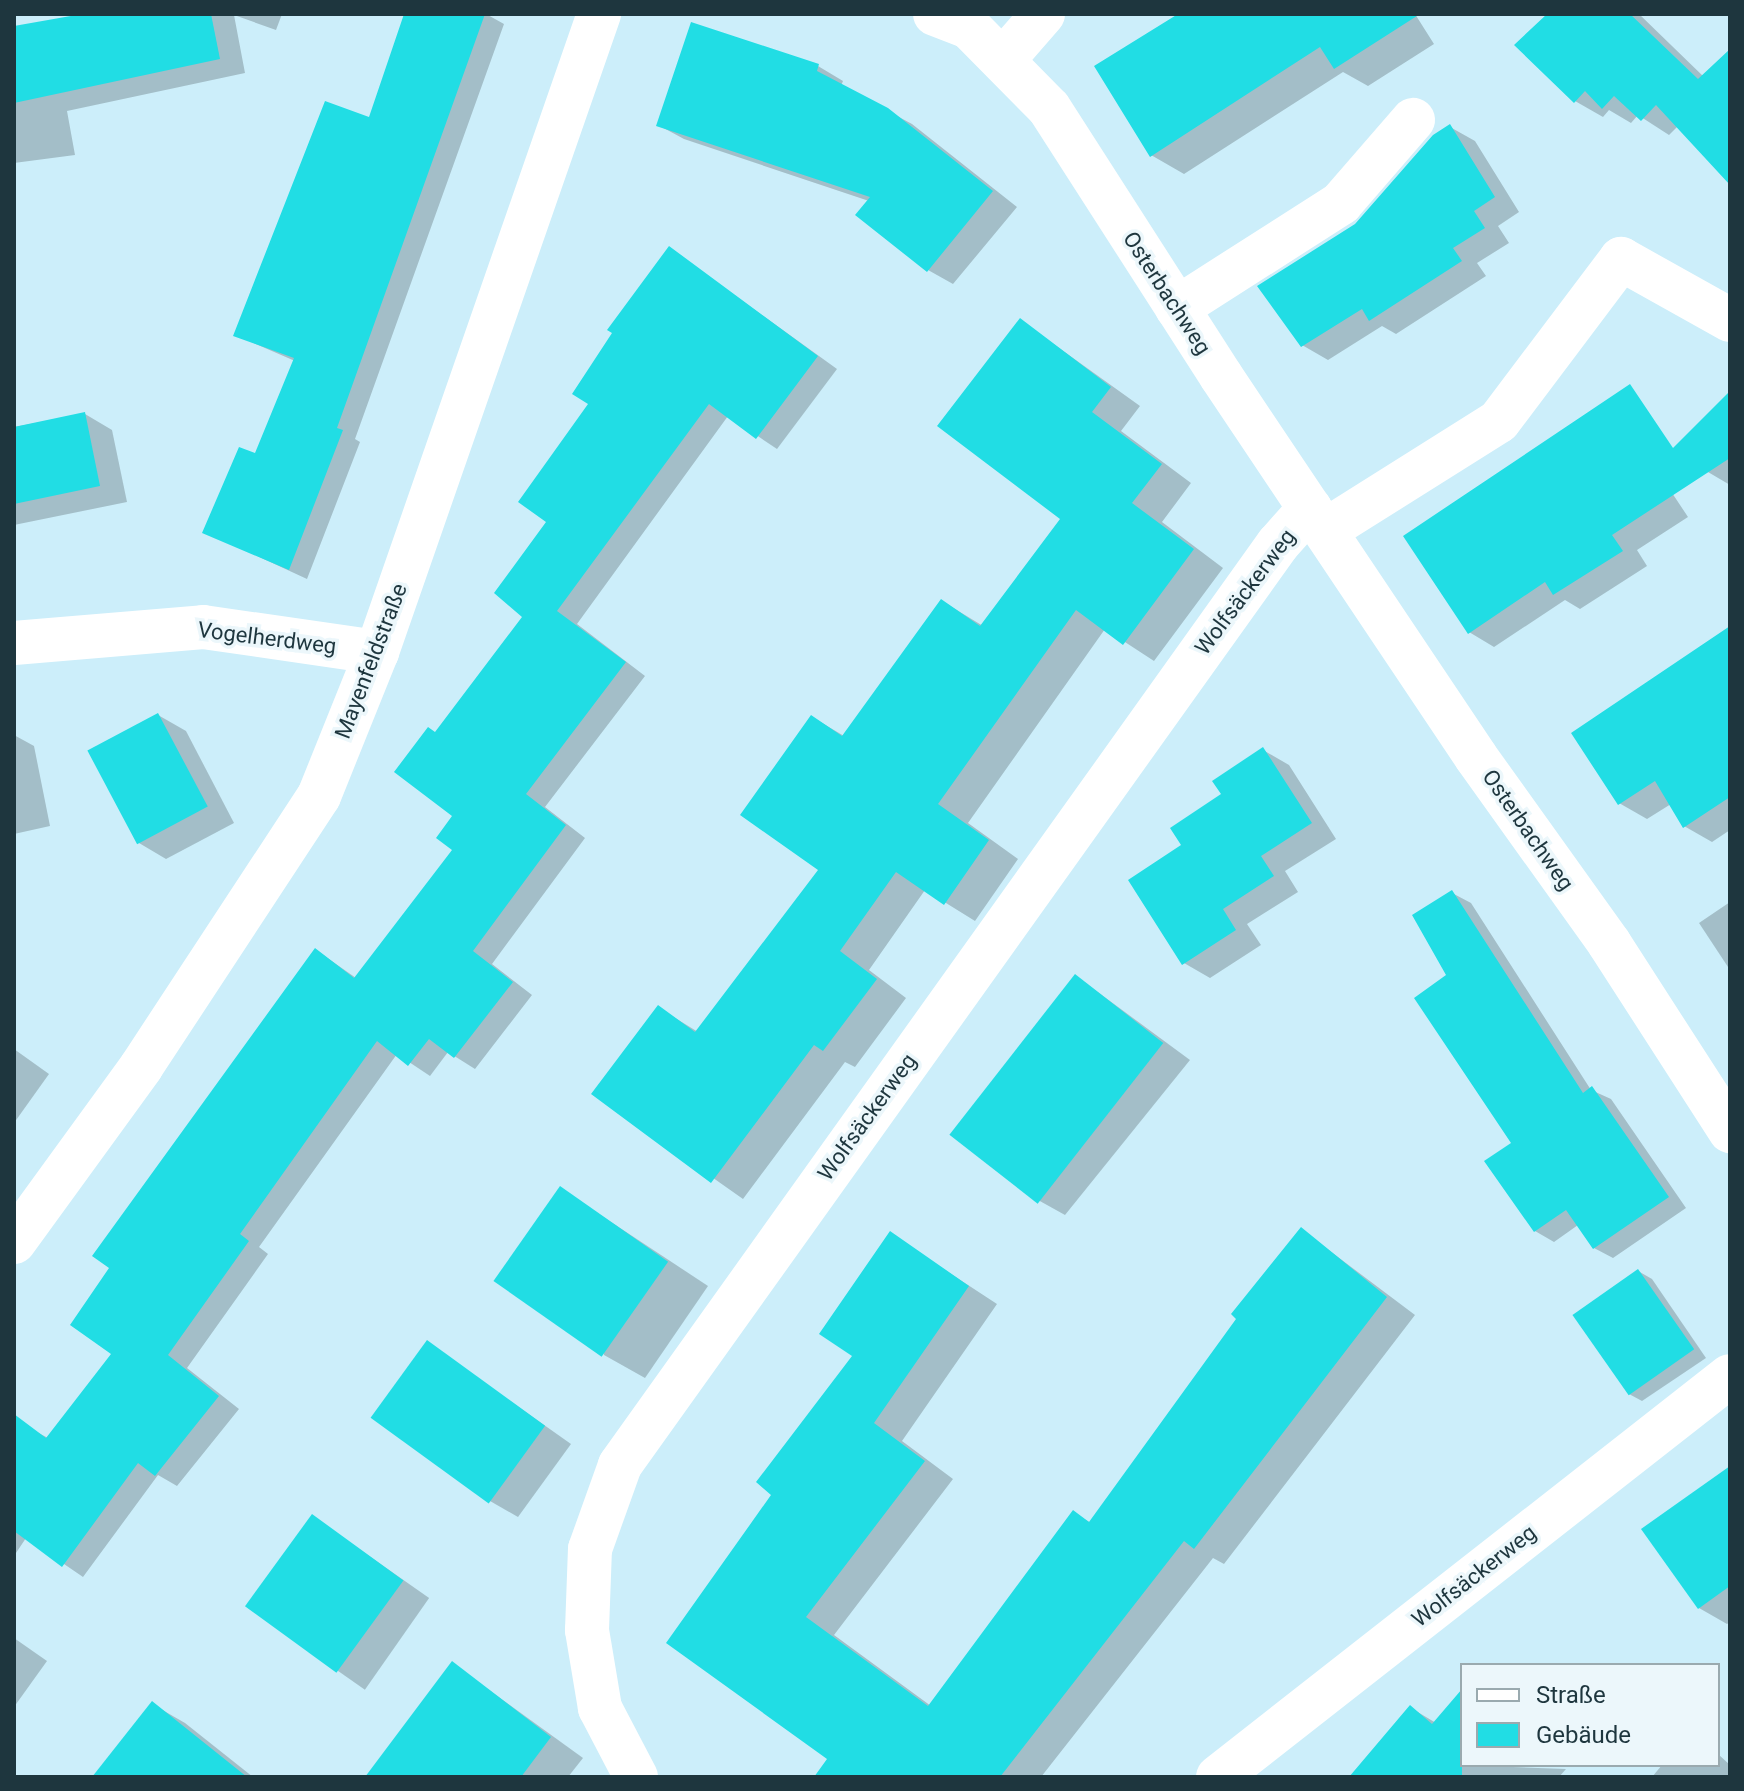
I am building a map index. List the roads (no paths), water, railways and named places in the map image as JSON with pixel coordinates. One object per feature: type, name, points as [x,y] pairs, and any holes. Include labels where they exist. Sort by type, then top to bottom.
[{"type":"street","name":"Mayenfeldstraße","points":[[14,1242],[141,1067],[319,796],[377,652],[599,14]]},
{"type":"street","name":"Osterbachweg","points":[[935,14],[969,27],[1049,108],[1177,308],[1476,757],[1609,943],[1730,1131]]},
{"type":"street","points":[[1003,60],[1043,14]]},
{"type":"street","points":[[1177,308],[1341,203],[1413,120]]},
{"type":"street","points":[[1318,519],[1499,421],[1621,259],[1730,320]]},
{"type":"street","name":"Wolfsäckerweg","points":[[636,1777],[600,1708],[587,1630],[590,1549],[620,1465],[1278,544],[1318,519]]},
{"type":"street","name":"Vogelherdweg","points":[[14,643],[203,627],[377,652]]},
{"type":"street","name":"Wolfsäckerweg","points":[[1218,1777],[1730,1376]]}]
